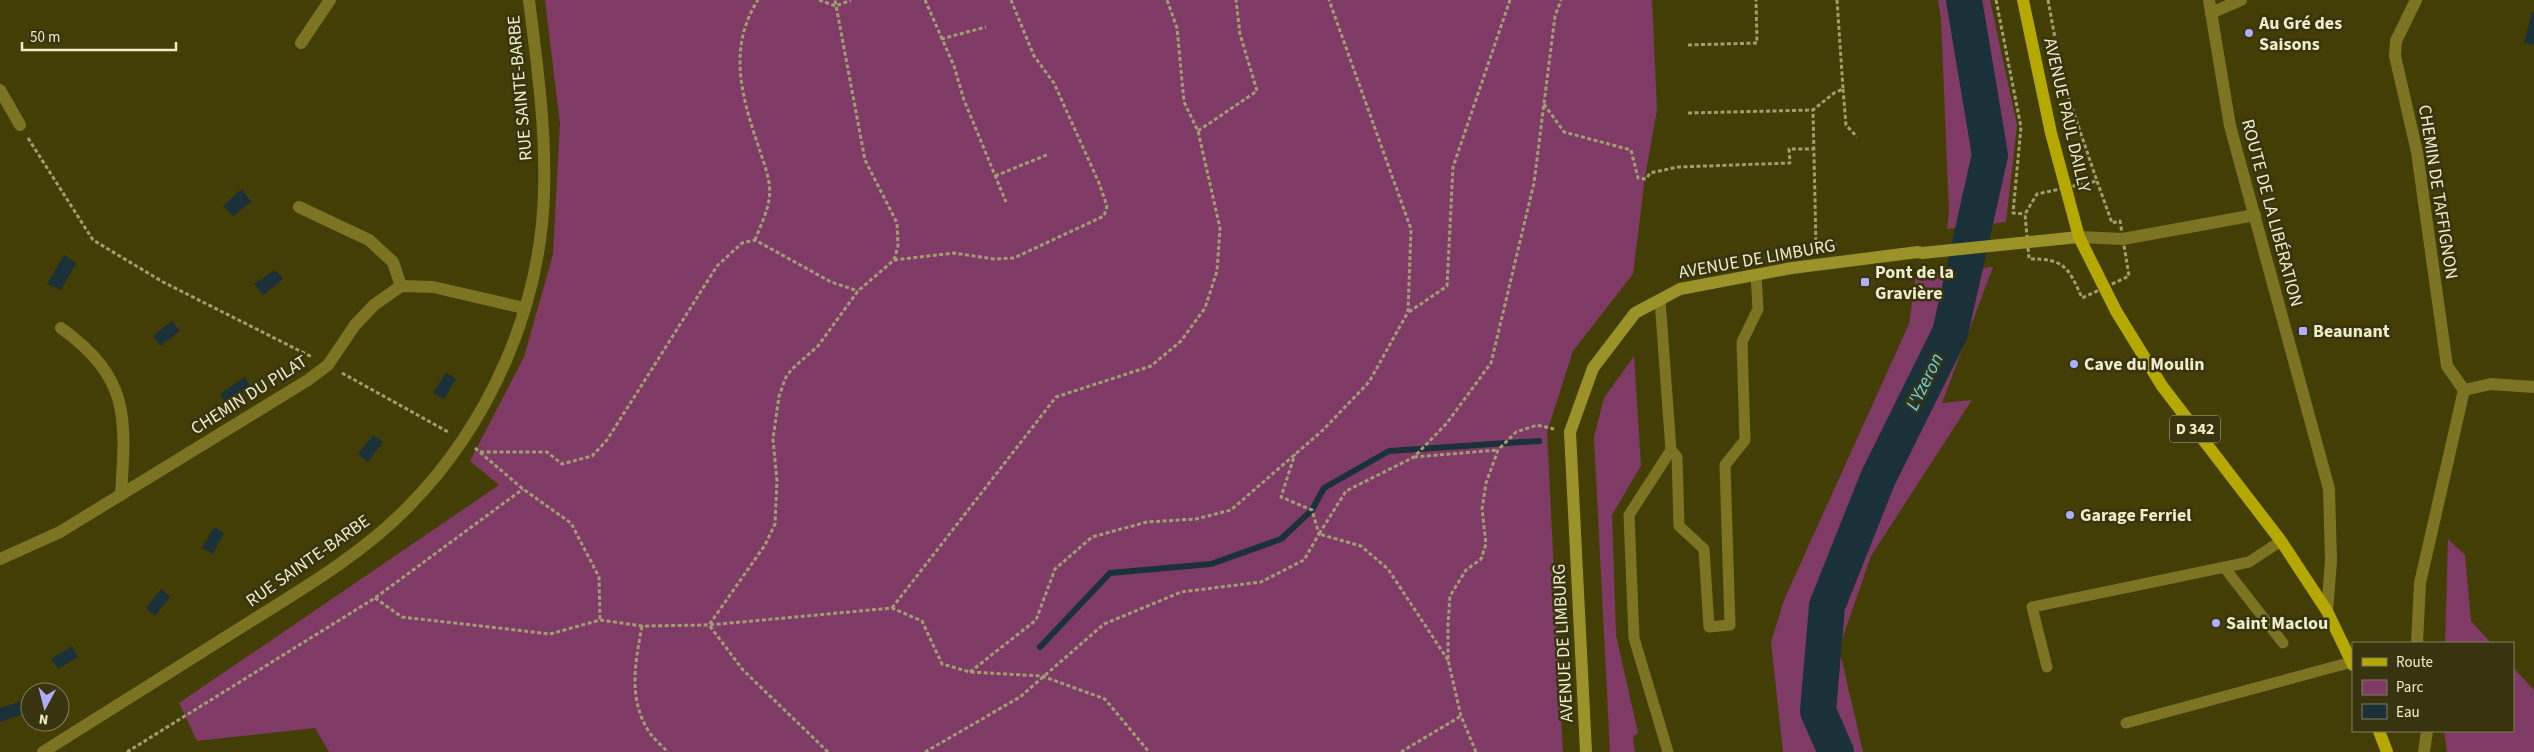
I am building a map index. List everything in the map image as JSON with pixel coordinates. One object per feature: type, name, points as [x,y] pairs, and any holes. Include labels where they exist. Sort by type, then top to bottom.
[{"type":"main road","name":"AVENUE PAUL DAILLY","points":[[2023,0],[2051,133],[2078,237]]},
{"type":"main road","name":"D 342","points":[[2078,237],[2116,311],[2162,386],[2280,541],[2327,611],[2352,664]]},
{"type":"main road","points":[[2379,732],[2387,752]]},
{"type":"street","points":[[301,43],[330,0]]},
{"type":"street","name":"RUE SAINTE-BARBE","points":[[43,752],[306,586],[372,541],[408,508],[441,471],[462,439],[489,396],[512,350],[538,248],[544,194],[544,126],[529,0]]},
{"type":"street","name":"ROUTE DE LA LIBÉRATION","points":[[2209,0],[2230,126],[2329,489],[2331,561],[2327,611]]},
{"type":"street","points":[[2211,13],[2241,0]]},
{"type":"street","name":"CHEMIN DE TAFFIGNON","points":[[2416,0],[2396,41],[2395,56],[2417,152],[2447,366],[2464,390]]},
{"type":"street","points":[[0,90],[20,125]]},
{"type":"street","points":[[299,207],[369,240],[394,262],[401,286],[433,287],[524,308]]},
{"type":"street","name":"AVENUE DE LIMBURG","points":[[1586,752],[1570,432],[1593,368],[1635,313],[1680,289],[1838,262],[1918,252],[2078,237],[2123,239],[2255,215]]},
{"type":"street","name":"CHEMIN DU PILAT","points":[[0,559],[60,532],[308,380],[328,365],[374,306],[401,286]]},
{"type":"street","points":[[61,328],[80,342],[102,364],[119,395],[125,431],[122,495]]},
{"type":"street","points":[[2417,642],[2420,583],[2464,390],[2491,384],[2534,387]]},
{"type":"street","points":[[2424,752],[2427,732]]},
{"type":"lane","points":[[1660,300],[1671,450],[1677,457],[1679,526],[1704,549],[1709,627],[1730,625],[1725,465],[1745,440],[1742,342],[1758,309],[1756,275]]},
{"type":"lane","points":[[1668,752],[1634,638],[1630,515],[1671,450]]},
{"type":"lane","points":[[2047,667],[2032,607],[2249,562],[2280,541]]},
{"type":"lane","points":[[2224,567],[2283,643]]},
{"type":"lane","points":[[2126,723],[2352,664]]},
{"type":"path","points":[[755,240],[770,200],[768,174],[743,102],[739,60],[744,33],[758,0]]},
{"type":"path","points":[[819,0],[836,6],[850,0]]},
{"type":"path","points":[[709,625],[765,545],[774,524],[777,481],[773,439],[779,396],[786,377],[792,369],[818,346],[858,291],[894,260],[898,246],[896,223],[865,160],[835,0]]},
{"type":"path","points":[[925,0],[954,66],[964,100],[1006,202]]},
{"type":"path","points":[[894,260],[954,253],[994,259],[1014,258],[1104,216],[1107,206],[1099,183],[1054,83],[1034,56],[1011,0]]},
{"type":"path","points":[[892,608],[1056,397],[1151,366],[1181,341],[1205,308],[1217,271],[1220,228],[1198,131],[1184,102],[1177,28],[1167,0]]},
{"type":"path","points":[[1198,131],[1257,91],[1240,34],[1236,0]]},
{"type":"path","points":[[970,672],[1036,620],[1054,569],[1092,537],[1147,522],[1196,519],[1231,510],[1323,430],[1369,382],[1408,312],[1411,229],[1330,0]]},
{"type":"path","points":[[1408,312],[1447,286],[1453,167],[1510,0]]},
{"type":"path","points":[[925,752],[1020,697],[1104,624],[1181,592],[1261,582],[1304,560],[1346,491],[1414,457],[1447,423],[1491,363],[1534,183],[1555,16],[1561,0]]},
{"type":"path","points":[[1688,45],[1757,43],[1756,0]]},
{"type":"path","points":[[1837,0],[1846,125],[1857,137]]},
{"type":"path","points":[[1996,0],[2021,126],[2013,213],[2024,214]]},
{"type":"path","points":[[2048,0],[2063,81],[2097,181]]},
{"type":"path","points":[[941,39],[986,27]]},
{"type":"path","points":[[1688,113],[1813,110],[1834,93],[1843,90]]},
{"type":"path","points":[[1544,104],[1564,132],[1630,150],[1638,178],[1646,179],[1650,173],[1678,167],[1790,163],[1789,149],[1814,149]]},
{"type":"path","points":[[1813,110],[1816,246],[1836,244],[1838,262]]},
{"type":"path","points":[[20,125],[93,240],[163,282],[328,365],[462,439],[523,489],[571,523],[599,577],[600,620]]},
{"type":"path","points":[[995,176],[1049,154]]},
{"type":"path","points":[[480,452],[547,452],[562,464],[592,456],[607,440],[717,266],[742,242],[755,240],[831,282],[858,291]]},
{"type":"path","points":[[1476,752],[1461,716],[1448,660],[1450,596],[1466,570],[1481,558],[1486,544],[1482,509],[1486,483],[1498,450],[1516,432],[1537,425],[1570,432]]},
{"type":"path","points":[[1414,457],[1498,450]]},
{"type":"path","points":[[1295,454],[1281,497],[1312,510],[1319,534]]},
{"type":"path","points":[[128,752],[375,598],[523,489]]},
{"type":"path","points":[[1319,534],[1361,546],[1388,569],[1448,660]]},
{"type":"path","points":[[375,598],[402,617],[550,634],[600,620],[642,626],[709,625],[892,608],[922,621],[942,664],[970,672],[1042,676],[1105,700],[1149,752]]},
{"type":"path","points":[[709,625],[743,670],[828,752]]},
{"type":"path","points":[[642,626],[637,653],[634,697],[650,732],[668,752]]},
{"type":"path","points":[[1401,752],[1461,716]]},
{"type":"green space","points":[[545,0],[1652,0],[1657,110],[1645,177],[1633,274],[1573,351],[1547,432],[1563,752],[329,752],[315,728],[197,741],[179,703],[499,485],[470,461],[524,357],[553,254],[560,124]]},
{"type":"green space","points":[[1938,0],[1990,0],[2017,125],[2006,222],[1947,229],[1949,212],[1941,19]]},
{"type":"green space","points":[[1993,267],[1942,403],[1972,400],[1871,556],[1839,648],[1863,752],[1783,752],[1771,642],[1784,600],[1909,324],[1916,275]]},
{"type":"green space","points":[[1634,356],[1641,466],[1612,515],[1616,635],[1638,733],[1633,737],[1635,752],[1610,752],[1594,437],[1604,398]]},
{"type":"green space","points":[[2448,539],[2465,555],[2471,621],[2490,642],[2445,642]]},
{"type":"green space","points":[[2514,668],[2534,690],[2534,752],[2447,752],[2444,732],[2514,732]]},
{"type":"water","points":[[2532,12],[2534,12],[2534,45],[2524,43]]},
{"type":"water","points":[[242,189],[251,202],[233,216],[223,206]]},
{"type":"water","points":[[64,255],[76,263],[61,290],[47,284]]},
{"type":"water","points":[[275,270],[283,279],[263,295],[254,284]]},
{"type":"water","points":[[172,321],[180,331],[160,346],[153,336]]},
{"type":"water","points":[[446,373],[456,379],[444,399],[433,393]]},
{"type":"water","points":[[245,377],[251,387],[227,405],[220,394]]},
{"type":"water","points":[[373,435],[383,442],[368,462],[358,454]]},
{"type":"water","points":[[214,527],[224,533],[213,554],[202,548]]},
{"type":"water","points":[[161,589],[170,597],[155,616],[146,608]]},
{"type":"water","points":[[72,646],[78,657],[58,669],[51,659]]},
{"type":"water","points":[[20,702],[20,715],[0,722],[0,708]]},
{"type":"waterway","name":"L'Yzeron","points":[[1836,752],[1818,711],[1827,606],[1878,478],[1950,333],[1990,155],[1964,0]]},
{"type":"waterway","points":[[1040,647],[1110,573],[1211,564],[1281,539],[1312,510],[1324,488],[1389,451],[1539,441]]},
{"type":"place","name":"Au Gré des Saisons","points":[[2249,33]]},
{"type":"place","name":"Pont de la Gravière","points":[[1865,282]]},
{"type":"place","name":"Beaunant","points":[[2303,331]]},
{"type":"place","name":"Cave du Moulin","points":[[2074,364]]},
{"type":"place","name":"Garage Ferriel","points":[[2070,515]]},
{"type":"place","name":"Saint Maclou","points":[[2216,623]]}]
